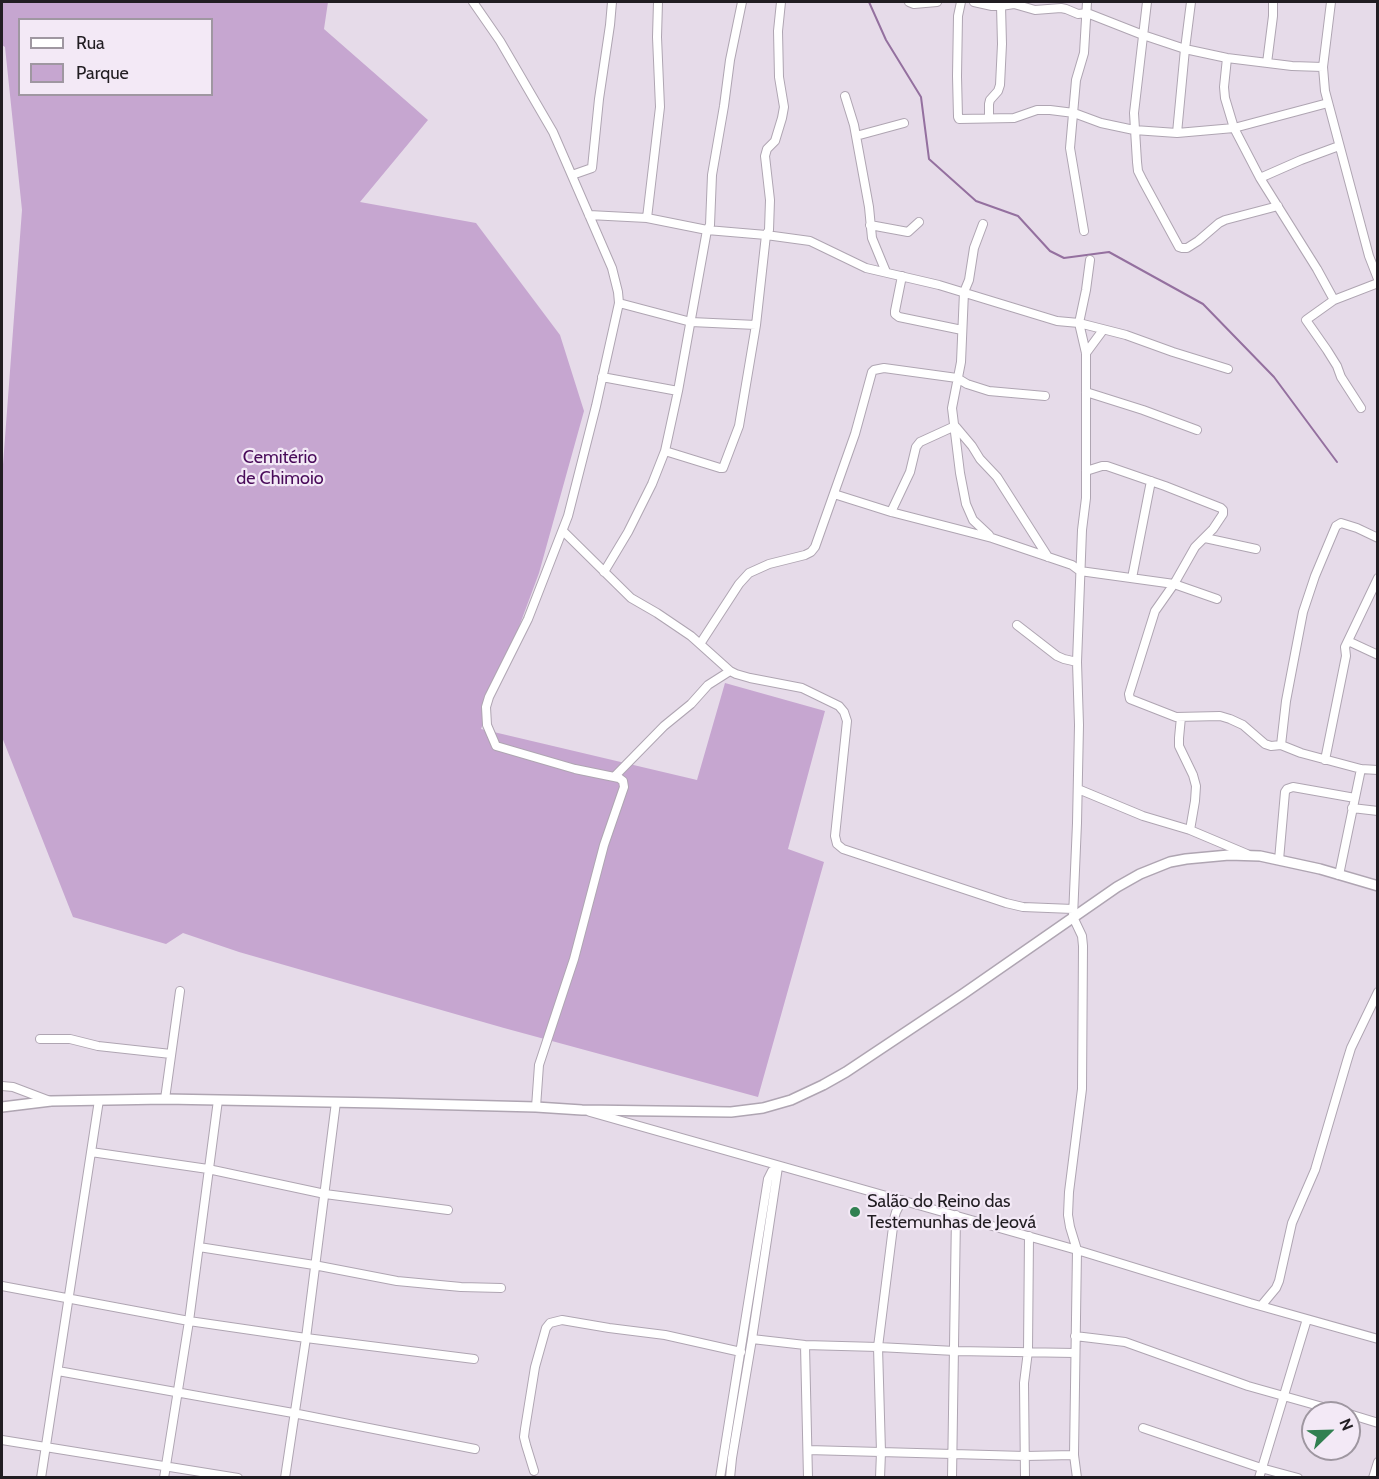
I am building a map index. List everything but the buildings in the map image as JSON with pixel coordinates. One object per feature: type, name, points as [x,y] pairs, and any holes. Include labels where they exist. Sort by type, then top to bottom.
[{"type":"street","points":[[475,2],[548,122],[612,268],[618,292],[618,303],[603,377],[568,516],[528,618],[486,707],[487,725],[496,746],[575,769],[619,778],[623,781],[624,787],[604,845],[574,959],[539,1065],[536,1107]]},
{"type":"street","points":[[572,175],[592,168],[612,2]]},
{"type":"street","points":[[647,218],[660,107],[658,2]]},
{"type":"street","points":[[604,572],[628,532],[652,484],[665,451],[707,230],[710,225],[712,175],[730,60],[742,2]]},
{"type":"street","points":[[665,451],[720,468],[724,466],[739,426],[756,325],[768,230],[770,200],[765,156],[766,149],[775,141],[784,107],[779,77],[778,31],[781,2]]},
{"type":"street","points":[[909,2],[914,4],[937,2]]},
{"type":"street","points":[[961,2],[958,16],[959,119],[1014,118],[1037,110],[1050,110],[1074,113],[1101,123],[1134,130],[1178,133],[1234,128],[1328,103]]},
{"type":"street","points":[[974,2],[992,6],[1014,4],[1035,10],[1061,8],[1078,14],[1087,13],[1185,49],[1227,58],[1292,66],[1323,67]]},
{"type":"street","points":[[1084,231],[1071,148],[1075,88],[1084,53],[1087,2]]},
{"type":"street","points":[[1146,2],[1134,113],[1138,171],[1179,247],[1187,248],[1226,220],[1278,206]]},
{"type":"street","points":[[1178,133],[1191,2]]},
{"type":"street","points":[[1267,63],[1273,2]]},
{"type":"street","points":[[1331,2],[1323,67],[1325,91],[1377,281],[1334,300],[1306,320],[1327,350],[1361,408]]},
{"type":"street","points":[[989,118],[990,100],[1000,85],[1006,4]]},
{"type":"street","points":[[1227,58],[1224,87],[1228,112],[1234,128],[1260,178],[1334,300]]},
{"type":"street","points":[[845,96],[856,135],[872,238],[886,272]]},
{"type":"street","points":[[856,135],[904,123]]},
{"type":"street","points":[[1260,178],[1339,146]]},
{"type":"street","points":[[589,215],[647,218],[707,230],[810,241],[856,264],[964,292],[1058,321],[1079,323],[1132,337],[1228,369]]},
{"type":"street","points":[[870,225],[908,232],[919,222]]},
{"type":"street","points":[[983,224],[974,248],[969,280],[964,292],[961,362],[952,408],[960,473],[969,513],[978,526],[992,538]]},
{"type":"street","points":[[1077,1478],[1074,1455],[1077,1250],[1068,1215],[1082,1089],[1083,946],[1082,936],[1073,913],[1078,789],[1077,662],[1080,571],[1086,498],[1086,353],[1079,323],[1090,260]]},
{"type":"street","points":[[902,276],[896,315],[962,330]]},
{"type":"street","points":[[618,303],[691,322],[756,325]]},
{"type":"street","points":[[1086,353],[1103,330]]},
{"type":"street","points":[[700,644],[739,584],[749,573],[769,564],[805,555],[815,547],[855,434],[874,370],[884,368],[957,378],[989,391],[1045,396]]},
{"type":"street","points":[[603,377],[678,392]]},
{"type":"street","points":[[1086,392],[1197,430]]},
{"type":"street","points":[[891,512],[910,472],[916,447],[920,442],[955,426]]},
{"type":"street","points":[[955,426],[1000,481],[1048,557]]},
{"type":"street","points":[[1086,471],[1107,466],[1223,510],[1223,514],[1196,547],[1155,611],[1129,694],[1130,699],[1172,716],[1220,716],[1243,725],[1265,744],[1281,745],[1325,760],[1361,769],[1377,770]]},
{"type":"street","points":[[1132,578],[1151,481]]},
{"type":"street","points":[[834,494],[891,512],[992,538],[1072,565],[1080,571],[1174,584],[1217,599]]},
{"type":"street","points":[[1281,745],[1286,701],[1303,612],[1336,526],[1341,523],[1377,538]]},
{"type":"street","points":[[563,531],[631,598],[691,636],[730,671],[750,678],[802,688],[839,706],[847,721],[835,836],[837,844],[843,849],[1006,903],[1073,913]]},
{"type":"street","points":[[1205,538],[1256,549]]},
{"type":"street","points":[[1325,760],[1346,656],[1345,647],[1377,578]]},
{"type":"street","points":[[1017,625],[1057,656],[1077,662]]},
{"type":"street","points":[[1348,641],[1377,655]]},
{"type":"street","points":[[614,777],[664,726],[692,704],[708,686],[730,671]]},
{"type":"street","points":[[1181,717],[1179,746],[1196,786],[1190,830]]},
{"type":"street","points":[[1339,875],[1361,769]]},
{"type":"street","points":[[1279,860],[1287,789],[1293,787],[1354,798]]},
{"type":"street","points":[[1078,789],[1143,816],[1190,830],[1247,854],[1279,860],[1377,886]]},
{"type":"street","points":[[1352,808],[1377,811]]},
{"type":"street","points":[[2,1107],[51,1101],[165,1099],[731,1112],[774,1106],[823,1085],[846,1072],[963,994],[1073,913],[1140,874],[1170,862],[1247,854]]},
{"type":"street","points":[[165,1099],[180,991]]},
{"type":"street","points":[[1261,1306],[1279,1281],[1292,1223],[1315,1170],[1351,1048],[1377,992]]},
{"type":"street","points":[[40,1039],[70,1039],[98,1046],[171,1054]]},
{"type":"street","points":[[2,1086],[13,1087],[51,1101]]},
{"type":"street","points":[[41,1478],[99,1100]]},
{"type":"street","points":[[164,1478],[189,1321],[218,1100]]},
{"type":"street","points":[[285,1478],[306,1338],[336,1102]]},
{"type":"street","points":[[582,1110],[777,1168],[1029,1236],[1377,1339]]},
{"type":"street","points":[[91,1152],[208,1169],[325,1194],[448,1210]]},
{"type":"street","points":[[730,1478],[777,1168]]},
{"type":"street","points":[[720,1478],[768,1179],[772,1171],[777,1168]]},
{"type":"street","points":[[880,1478],[878,1347],[894,1219],[902,1200]]},
{"type":"street","points":[[952,1478],[956,1215]]},
{"type":"street","points":[[1024,1478],[1024,1383],[1028,1351],[1029,1236]]},
{"type":"street","points":[[199,1247],[397,1281],[501,1288]]},
{"type":"street","points":[[2,1286],[189,1321],[474,1359]]},
{"type":"street","points":[[1259,1478],[1307,1319]]},
{"type":"street","points":[[534,1471],[526,1445],[525,1429],[535,1367],[546,1328],[550,1323],[562,1320],[665,1335],[741,1352]]},
{"type":"street","points":[[1075,1336],[1125,1342],[1248,1386],[1302,1401]]},
{"type":"street","points":[[752,1339],[805,1345],[1075,1353]]},
{"type":"street","points":[[805,1345],[808,1478]]},
{"type":"street","points":[[58,1371],[293,1413],[475,1449]]},
{"type":"street","points":[[1361,1418],[1377,1423]]},
{"type":"street","points":[[1143,1428],[1261,1468],[1298,1478]]},
{"type":"street","points":[[2,1440],[238,1478]]},
{"type":"street","points":[[808,1450],[1025,1456],[1074,1455]]},
{"type":"street","points":[[1373,1478],[1377,1462]]},
{"type":"green space","name":"Cemitério de Chimoio","points":[[2,2],[328,2],[324,29],[428,120],[360,202],[476,223],[560,335],[584,411],[539,573],[481,729],[697,780],[725,683],[825,711],[788,849],[824,862],[758,1097],[504,1028],[239,952],[183,933],[166,944],[73,917],[2,737],[2,478],[22,210],[5,47],[2,45]]},
{"type":"waterway","points":[[869,2],[886,40],[921,97],[929,159],[976,201],[1018,216],[1050,251],[1064,258],[1109,252],[1203,304],[1274,377],[1337,462]]},
{"type":"place","name":"Salão do Reino das Testemunhas de Jeová","points":[[855,1212]]}]
